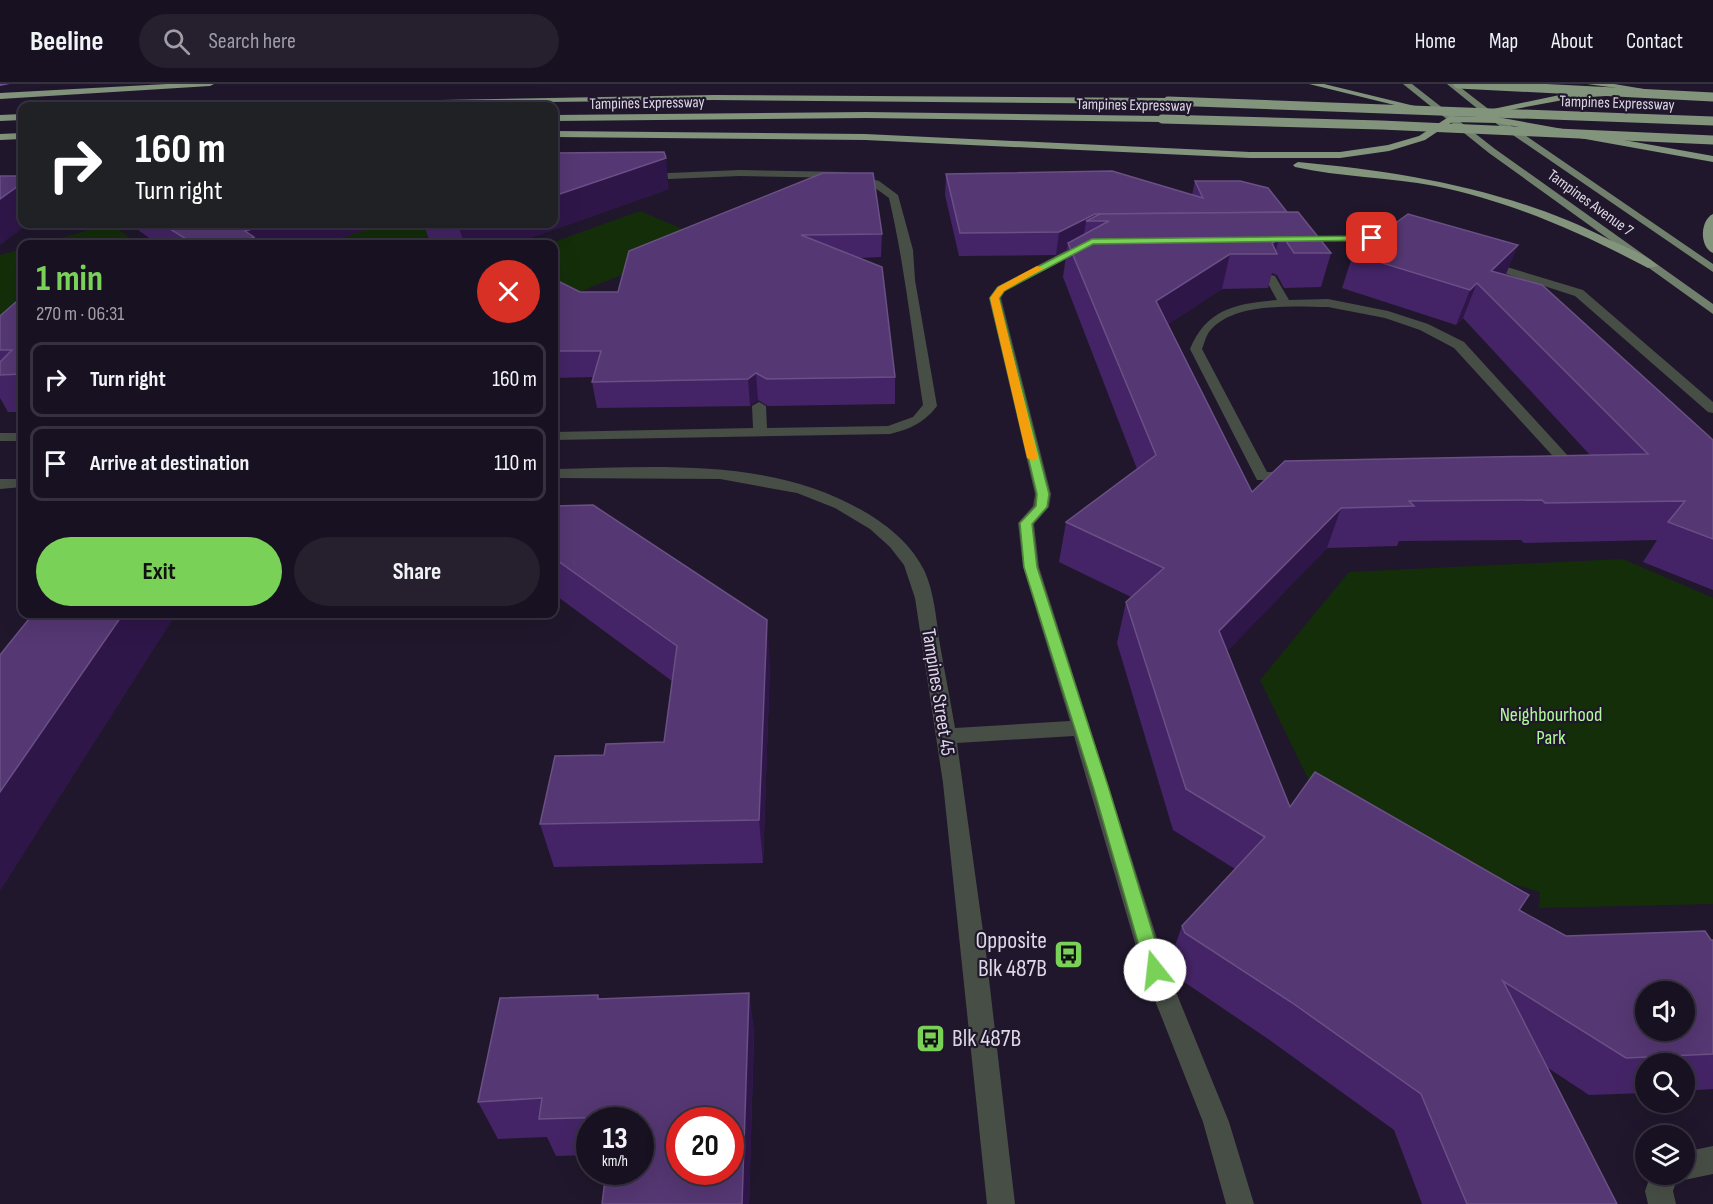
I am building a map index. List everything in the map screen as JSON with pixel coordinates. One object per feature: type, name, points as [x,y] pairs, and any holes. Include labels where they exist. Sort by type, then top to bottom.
[{"type":"highway","points":[[0,96],[210,84]]},
{"type":"highway","points":[[1313,84],[1360,93],[1402,106],[1440,112],[1488,113],[1574,95],[1686,94]]},
{"type":"highway","points":[[1458,84],[1713,96]]},
{"type":"highway","points":[[1591,84],[1713,96]]},
{"type":"highway","points":[[278,102],[367,96],[582,89]]},
{"type":"highway","name":"Tampines Expressway","points":[[422,102],[857,96],[1168,101],[1713,121]]},
{"type":"highway","name":"Tampines Expressway","points":[[558,118],[866,115],[1162,119],[1474,129],[1713,140]]},
{"type":"highway","points":[[0,118],[18,117]]},
{"type":"highway","points":[[558,134],[865,137],[1250,155],[1340,155],[1389,148],[1422,138],[1450,119],[1497,120],[1713,159]]},
{"type":"highway","points":[[0,139],[18,138]]},
{"type":"highway","points":[[1090,147],[1416,179],[1525,208],[1569,224],[1652,266]]},
{"type":"highway","points":[[1713,217],[1708,224],[1709,245],[1713,250]]},
{"type":"main road","name":"Tampines Avenue 7","points":[[1407,84],[1440,112],[1713,310]]},
{"type":"main road","name":"Tampines Avenue 7","points":[[1451,84],[1497,120],[1713,269]]},
{"type":"street","points":[[558,436],[890,430],[918,420],[930,406],[909,280],[907,250],[894,197],[875,183],[861,177],[845,175],[740,173],[636,177]]},
{"type":"street","points":[[1278,240],[1372,238],[1411,242]]},
{"type":"street","points":[[1098,241],[1022,277],[1001,289],[995,298],[1043,494],[1041,507],[1026,523],[1031,567],[1155,970],[1216,1122],[1240,1204]]},
{"type":"street","points":[[1470,260],[1580,293],[1713,409]]},
{"type":"street","points":[[1271,278],[1286,305]]},
{"type":"street","points":[[1328,303],[1356,307],[1424,327],[1459,345],[1573,469],[1262,477],[1196,349],[1204,330],[1216,320],[1250,305],[1286,305],[1328,303]]},
{"type":"street","points":[[759,406],[760,433]]},
{"type":"street","points":[[0,437],[18,437]]},
{"type":"street","name":"Tampines Street 45","points":[[558,474],[686,473],[741,477],[806,491],[875,525],[904,551],[920,580],[947,736],[981,992],[1001,1204]]},
{"type":"street","points":[[0,484],[18,483]]},
{"type":"street","points":[[947,736],[1081,728]]},
{"type":"street","points":[[1695,1164],[1713,1160]]},
{"type":"street","points":[[1661,1185],[1659,1191],[1662,1204]]},
{"type":"green space","points":[[640,211],[709,240],[574,294],[558,286],[558,240]]},
{"type":"green space","points":[[97,228],[117,228],[133,240],[53,240]]},
{"type":"green space","points":[[338,228],[432,228],[425,240],[330,240]]},
{"type":"green space","points":[[18,250],[18,324],[0,330],[0,255]]},
{"type":"green space","name":"Neighbourhood Park","points":[[1623,559],[1713,598],[1713,904],[1539,908],[1540,892],[1487,876],[1313,789],[1260,680],[1349,572]]},
{"type":"building","points":[[664,152],[666,158],[558,195],[558,153]]},
{"type":"building","points":[[1112,171],[1203,198],[1195,181],[1240,181],[1268,188],[1287,212],[1095,214],[1059,232],[960,233],[946,174]]},
{"type":"building","points":[[823,173],[873,173],[882,234],[801,235],[882,267],[895,377],[767,379],[756,373],[748,379],[592,382],[601,351],[558,351],[558,281],[580,292],[618,292],[629,251]]},
{"type":"building","points":[[0,176],[18,176],[18,186],[0,199]]},
{"type":"building","points":[[1298,212],[1331,253],[1294,253],[1286,241],[1279,239],[1272,243],[1277,254],[1230,254],[1156,301],[1252,492],[1285,461],[1648,454],[1477,283],[1470,290],[1353,254],[1408,214],[1518,245],[1491,271],[1542,285],[1713,440],[1713,539],[1668,522],[1685,501],[1545,503],[1542,500],[1409,501],[1414,506],[1341,508],[1219,631],[1290,807],[1315,772],[1529,895],[1519,910],[1566,936],[1705,931],[1713,940],[1713,1054],[1635,1053],[1635,1058],[1626,1058],[1503,981],[1617,1204],[1467,1204],[1421,1094],[1291,1002],[1185,933],[1182,926],[1265,837],[1186,789],[1126,602],[1164,568],[1066,522],[1156,455],[1068,243],[1109,221],[1086,221],[1100,214]]},
{"type":"building","points":[[168,228],[256,228],[245,231],[254,237],[250,240],[188,240]]},
{"type":"building","points":[[18,302],[18,374],[0,375],[0,362],[12,350],[0,350],[0,316]]},
{"type":"building","points":[[593,505],[767,620],[759,820],[540,824],[555,756],[604,755],[606,744],[664,742],[677,646],[558,561],[558,506]]},
{"type":"building","points":[[30,618],[120,618],[0,792],[0,655]]},
{"type":"building","points":[[749,993],[744,1144],[744,1107],[666,1107],[666,1185],[743,1185],[742,1204],[602,1204],[604,1185],[654,1185],[654,1107],[576,1107],[576,1118],[539,1119],[542,1098],[478,1102],[500,998],[598,995],[598,999]]},
{"type":"waterway","points":[[0,84],[7,84]]},
{"type":"slow traffic","points":[[1033,458],[995,298],[1001,289],[1040,268]]},
{"type":"place","name":"Opposite Blk 487B","points":[[1068,954]]},
{"type":"place","name":"Blk 487B","points":[[931,1038]]},
{"type":"route","points":[[1155,970],[1031,567],[1026,523],[1041,507],[1043,494],[995,298],[1001,289],[1092,242],[1105,240],[1212,241],[1372,238]]}]
